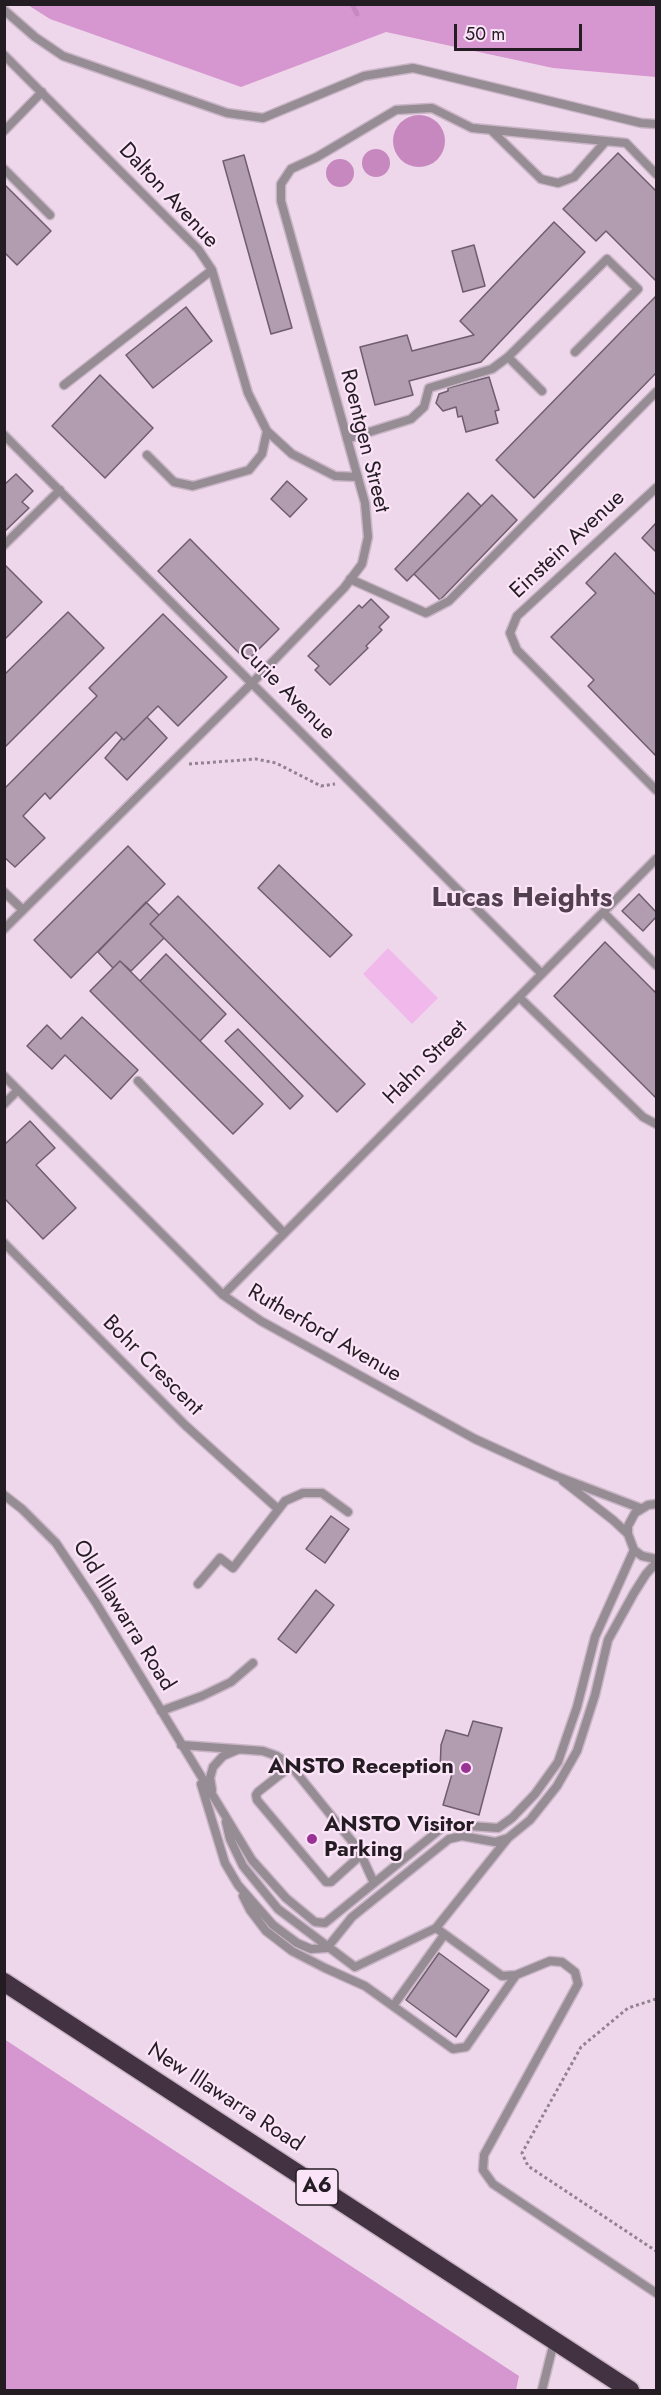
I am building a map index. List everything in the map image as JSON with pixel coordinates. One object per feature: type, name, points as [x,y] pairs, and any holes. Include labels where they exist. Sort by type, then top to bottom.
[{"type":"highway","name":"New Illawarra Road","points":[[4,1982],[630,2391]]},
{"type":"lane","points":[[4,10],[35,37],[63,56],[227,113],[263,118],[364,76],[413,68],[641,123],[657,124]]},
{"type":"lane","name":"Dalton Avenue","points":[[4,55],[198,249],[212,270],[248,393],[267,431],[292,454],[335,476],[358,477]]},
{"type":"lane","points":[[4,131],[42,92]]},
{"type":"lane","name":"Roentgen Street","points":[[4,928],[252,683],[344,588],[362,564],[368,537],[365,503],[281,201],[281,184],[291,169],[317,157],[396,110],[432,108],[472,128],[492,130]]},
{"type":"lane","points":[[492,130],[541,179],[558,183],[574,177],[606,141]]},
{"type":"lane","points":[[492,130],[626,143],[657,174]]},
{"type":"lane","points":[[4,169],[50,215]]},
{"type":"lane","points":[[347,439],[411,419],[424,407],[429,388],[492,369],[508,357],[607,259],[638,289],[575,352]]},
{"type":"lane","points":[[64,385],[212,270]]},
{"type":"lane","points":[[508,357],[542,391]]},
{"type":"lane","points":[[350,579],[426,613],[449,601],[657,392]]},
{"type":"lane","points":[[147,455],[174,482],[193,486],[249,470],[262,454],[267,431]]},
{"type":"lane","name":"Curie Avenue","points":[[4,435],[542,974]]},
{"type":"lane","name":"Einstein Avenue","points":[[657,488],[517,616],[510,633],[517,650],[657,790]]},
{"type":"lane","points":[[4,545],[60,490]]},
{"type":"lane","name":"Hahn Street","points":[[223,1294],[657,859]]},
{"type":"lane","points":[[4,892],[23,910]]},
{"type":"lane","points":[[604,913],[657,965]]},
{"type":"lane","points":[[519,997],[643,1117],[657,1124]]},
{"type":"lane","name":"Rutherford Avenue","points":[[4,1076],[223,1294],[261,1322],[475,1439],[556,1476],[640,1508]]},
{"type":"lane","points":[[138,1081],[284,1233]]},
{"type":"lane","points":[[4,1104],[18,1090]]},
{"type":"lane","name":"Bohr Crescent","points":[[4,1243],[184,1425],[278,1509]]},
{"type":"lane","name":"Rutherford Avenue","points":[[556,1476],[628,1534]]},
{"type":"lane","points":[[198,1584],[220,1558],[233,1568],[285,1501],[303,1493],[322,1493],[348,1512]]},
{"type":"lane","name":"Old Illawarra Road","points":[[4,1496],[22,1509],[56,1543],[96,1603],[196,1769]]},
{"type":"lane","points":[[224,1813],[230,1839],[243,1866],[278,1909],[355,1967],[436,1928],[508,1838],[530,1820],[557,1786],[577,1751],[595,1695],[608,1640],[646,1574],[657,1561],[642,1556],[634,1550],[628,1534],[631,1519],[640,1508],[657,1504]]},
{"type":"lane","points":[[196,1769],[252,1860],[286,1898],[315,1922],[325,1923],[443,1827],[456,1825],[498,1828],[512,1818],[535,1794],[558,1762],[578,1707],[595,1637],[634,1550]]},
{"type":"lane","points":[[161,1711],[202,1696],[231,1682],[253,1663]]},
{"type":"lane","points":[[181,1745],[263,1751],[277,1756],[291,1766],[359,1850],[374,1883]]},
{"type":"lane","points":[[213,1796],[210,1778],[213,1767],[223,1756],[240,1749]]},
{"type":"lane","points":[[291,1766],[258,1792],[257,1800],[326,1882],[331,1882],[361,1856]]},
{"type":"lane","points":[[196,1769],[225,1863],[250,1910],[266,1931],[292,1951],[365,1986],[453,2049],[466,2047],[516,1975]]},
{"type":"lane","points":[[238,1885],[273,1925],[297,1943],[311,1949],[327,1948],[352,1917],[449,1839],[462,1836],[495,1842],[508,1838]]},
{"type":"lane","points":[[436,1928],[502,1976],[516,1975],[550,1961],[562,1962],[575,1972],[578,1984],[484,2154],[483,2170],[493,2184],[657,2294]]},
{"type":"lane","points":[[393,2006],[444,1935]]},
{"type":"lane","points":[[542,2391],[554,2342]]},
{"type":"path","points":[[169,766],[256,759],[276,763],[321,786],[333,786],[344,775]]},
{"type":"path","points":[[657,1999],[628,2008],[581,2047],[522,2152],[528,2166],[657,2251]]},
{"type":"shaded area","points":[[28,5],[656,5],[656,77],[553,68],[386,32],[241,87],[50,19]]},
{"type":"shaded area","points":[[419,115],[429,117],[437,123],[443,131],[445,141],[443,151],[437,159],[429,165],[419,167],[409,165],[401,159],[395,151],[393,141],[395,131],[401,123],[409,117]]},
{"type":"shaded area","points":[[376,149],[386,153],[390,163],[386,173],[376,177],[366,173],[362,163],[366,153]]},
{"type":"shaded area","points":[[340,159],[350,163],[354,173],[350,183],[340,187],[330,183],[326,173],[330,163]]},
{"type":"shaded area","points":[[388,948],[438,998],[412,1024],[363,974]]},
{"type":"shaded area","points":[[4,2039],[519,2376],[516,2390],[5,2390]]},
{"type":"building","points":[[618,153],[656,191],[656,281],[606,231],[596,241],[563,209]]},
{"type":"building","points":[[244,155],[292,328],[271,334],[223,161]]},
{"type":"building","points":[[4,184],[51,231],[17,265],[4,252]]},
{"type":"building","points":[[554,222],[585,252],[481,362],[409,381],[413,395],[375,405],[360,347],[407,335],[412,351],[474,335],[460,321]]},
{"type":"building","points":[[474,245],[485,286],[463,292],[452,251]]},
{"type":"building","points":[[656,296],[656,373],[534,498],[496,460]]},
{"type":"building","points":[[186,307],[212,341],[153,388],[126,355]]},
{"type":"building","points":[[100,375],[153,428],[105,478],[52,426]]},
{"type":"building","points":[[489,377],[499,410],[495,411],[498,423],[466,432],[462,416],[458,417],[456,407],[443,411],[436,403],[439,394],[448,391],[448,388]]},
{"type":"building","points":[[16,474],[33,491],[22,502],[29,508],[4,532],[4,485]]},
{"type":"building","points":[[287,481],[307,499],[290,517],[271,499]]},
{"type":"building","points":[[468,493],[481,506],[407,581],[395,569]]},
{"type":"building","points":[[492,495],[517,520],[440,600],[414,574]]},
{"type":"building","points":[[656,523],[656,552],[642,538]]},
{"type":"building","points":[[190,539],[279,629],[247,661],[158,571]]},
{"type":"building","points":[[615,553],[656,595],[656,756],[588,686],[594,680],[551,637],[596,593],[586,583]]},
{"type":"building","points":[[4,564],[42,602],[4,640]]},
{"type":"building","points":[[371,599],[389,617],[379,627],[382,630],[366,646],[368,648],[330,685],[315,670],[319,666],[308,656],[359,605],[362,608]]},
{"type":"building","points":[[68,612],[104,648],[4,748],[4,675]]},
{"type":"building","points":[[163,614],[227,677],[178,726],[158,706],[124,740],[116,732],[50,799],[45,793],[23,816],[45,838],[15,867],[4,857],[4,789],[97,696],[89,688]]},
{"type":"building","points":[[147,717],[167,738],[127,780],[105,758],[122,738],[124,740]]},
{"type":"building","points":[[128,846],[165,884],[71,978],[34,940]]},
{"type":"building","points":[[279,865],[352,935],[330,957],[258,888]]},
{"type":"building","points":[[639,894],[656,912],[656,917],[643,931],[622,911]]},
{"type":"building","points":[[178,896],[365,1084],[337,1112],[150,924]]},
{"type":"building","points":[[146,902],[159,915],[150,924],[164,938],[131,971],[120,961],[113,968],[98,952]]},
{"type":"building","points":[[605,942],[656,993],[656,1098],[554,996]]},
{"type":"building","points":[[166,954],[226,1014],[200,1041],[140,981]]},
{"type":"building","points":[[120,961],[263,1104],[233,1134],[90,991]]},
{"type":"building","points":[[82,1017],[138,1070],[111,1099],[65,1055],[52,1069],[27,1046],[47,1025],[61,1039]]},
{"type":"building","points":[[238,1029],[303,1096],[290,1109],[225,1041]]},
{"type":"building","points":[[30,1121],[55,1148],[36,1165],[76,1208],[43,1239],[6,1200],[4,1202],[4,1145]]},
{"type":"building","points":[[331,1516],[349,1529],[325,1563],[306,1549]]},
{"type":"building","points":[[316,1590],[334,1605],[296,1653],[278,1639]]},
{"type":"building","name":"ANSTO Reception","points":[[473,1721],[502,1728],[479,1815],[443,1805],[452,1774],[440,1771],[441,1745],[446,1730],[468,1736]]},
{"type":"building","points":[[439,1953],[489,1990],[456,2037],[406,2000]]},
{"type":"waterway","points":[[352,4],[357,14]]},
{"type":"place","name":"ANSTO Reception","points":[[466,1768]]},
{"type":"place","name":"ANSTO Visitor Parking","points":[[312,1839]]},
{"type":"district","name":"Lucas Heights","points":[[522,899]]}]
